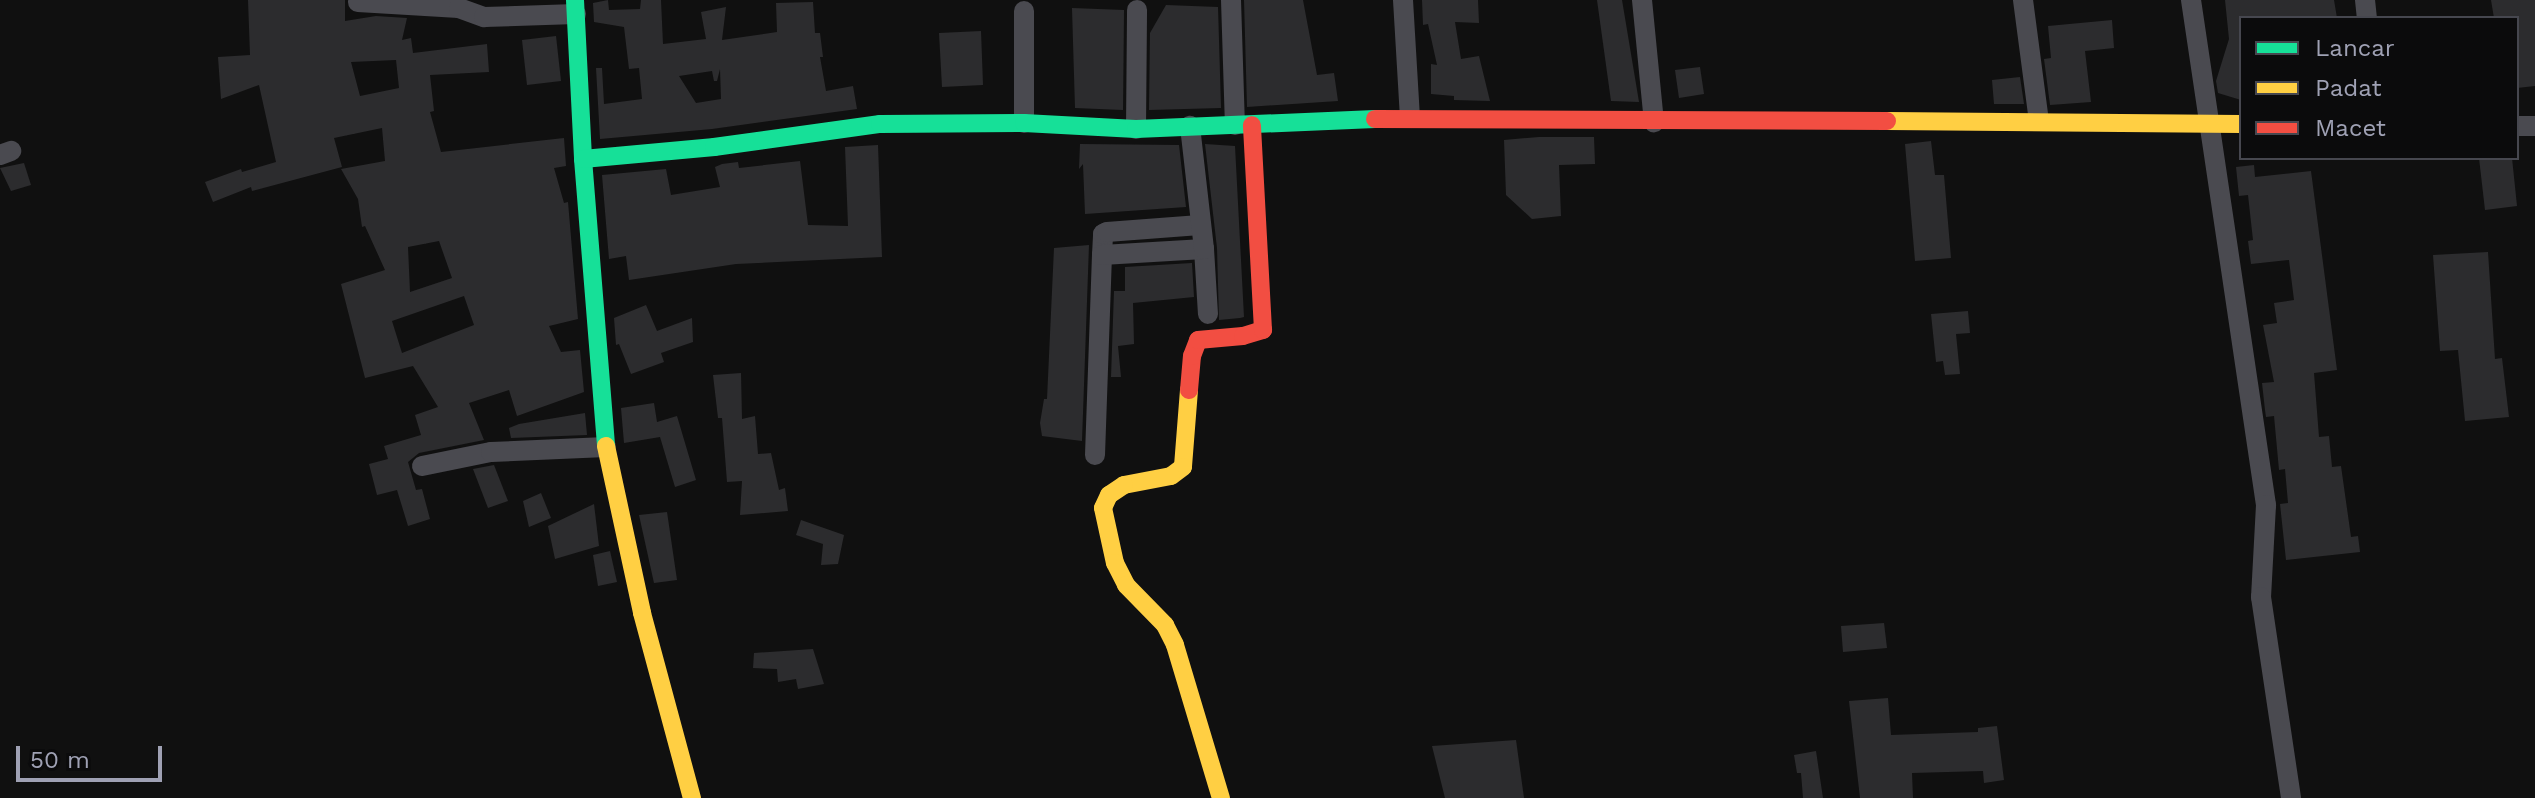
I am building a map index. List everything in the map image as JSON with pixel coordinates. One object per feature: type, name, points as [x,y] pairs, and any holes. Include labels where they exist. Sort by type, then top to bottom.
[{"type":"street","points":[[1221,798],[1175,645],[1165,625],[1126,585],[1108,541],[1103,508],[1109,495],[1124,485],[1171,476],[1183,467],[1192,356],[1198,340],[1243,336],[1263,330],[1231,0]]},
{"type":"street","points":[[1403,0],[1410,118]]},
{"type":"street","points":[[1642,0],[1654,122]]},
{"type":"street","points":[[2023,0],[2039,121]]},
{"type":"street","points":[[2191,0],[2266,505],[2261,597],[2291,798]]},
{"type":"street","points":[[358,2],[459,8],[484,17],[575,7],[583,159],[606,447],[642,613],[692,798]]},
{"type":"street","points":[[1136,129],[1137,10]]},
{"type":"street","points":[[1024,11],[1024,123]]},
{"type":"street","points":[[583,159],[714,147],[880,124],[1024,123],[1136,129],[1410,118],[2239,124]]},
{"type":"street","points":[[1190,126],[1208,314]]},
{"type":"street","points":[[1095,455],[1103,234],[1200,225]]},
{"type":"street","points":[[1102,255],[1204,249]]},
{"type":"street","points":[[422,466],[491,452],[606,447]]},
{"type":"building","points":[[248,0],[345,0],[345,21],[376,16],[407,18],[402,40],[411,38],[413,53],[487,44],[489,72],[430,75],[434,111],[430,112],[441,152],[564,138],[566,166],[554,168],[564,203],[568,202],[578,319],[549,326],[561,352],[580,350],[584,392],[517,416],[509,390],[469,403],[484,440],[419,453],[408,462],[416,490],[422,489],[430,519],[408,526],[397,490],[377,495],[369,464],[388,459],[384,446],[421,435],[415,415],[438,407],[413,366],[365,378],[341,284],[385,270],[365,226],[362,227],[358,199],[341,169],[385,161],[382,128],[334,138],[342,167],[252,191],[251,187],[213,202],[205,182],[241,169],[242,172],[276,162],[259,85],[221,99],[218,57],[250,55]],"holes":[[[396,60],[399,88],[360,96],[351,62]],[[439,241],[452,278],[410,292],[408,247]],[[464,296],[474,325],[402,353],[392,321]]]},
{"type":"building","points":[[608,0],[609,10],[640,9],[641,0],[661,0],[663,44],[706,39],[701,12],[726,7],[722,40],[777,32],[776,3],[813,2],[815,33],[820,33],[823,57],[820,57],[826,91],[853,86],[857,109],[712,129],[600,139],[596,68],[602,68],[604,104],[642,99],[639,68],[629,69],[624,27],[594,22],[593,3]],"holes":[[[720,69],[721,99],[696,103],[679,76],[712,71],[714,81],[717,81]]]},
{"type":"building","points":[[1244,0],[1303,0],[1317,75],[1334,73],[1338,101],[1247,107]]},
{"type":"building","points":[[1422,0],[1478,0],[1479,23],[1455,22],[1461,59],[1479,56],[1490,101],[1454,100],[1454,96],[1431,94],[1431,64],[1437,65],[1428,24],[1423,25]]},
{"type":"building","points":[[1597,0],[1622,0],[1639,102],[1611,101]]},
{"type":"building","points":[[2225,0],[2334,0],[2337,16],[2239,16],[2239,99],[2218,93],[2216,81],[2229,39]]},
{"type":"building","points":[[2491,0],[2535,0],[2535,86],[2519,88],[2519,16],[2494,16]]},
{"type":"building","points":[[1166,5],[1218,7],[1221,108],[1149,110],[1150,33]]},
{"type":"building","points":[[1072,8],[1124,10],[1123,110],[1075,108]]},
{"type":"building","points":[[2112,20],[2114,48],[2085,51],[2091,102],[2050,105],[2044,59],[2051,58],[2048,26]]},
{"type":"building","points":[[981,31],[983,85],[942,87],[939,33]]},
{"type":"building","points":[[556,36],[561,81],[527,85],[522,40]]},
{"type":"building","points":[[1700,67],[1704,94],[1679,98],[1675,70]]},
{"type":"building","points":[[2020,77],[2024,104],[1994,104],[1992,80]]},
{"type":"building","points":[[1594,137],[1595,164],[1559,165],[1561,216],[1532,219],[1506,195],[1504,140]]},
{"type":"building","points":[[1931,141],[1935,175],[1944,175],[1951,258],[1915,261],[1905,144]]},
{"type":"building","points":[[1080,144],[1179,145],[1186,207],[1085,214],[1083,164],[1079,169]]},
{"type":"building","points":[[1205,144],[1235,146],[1244,317],[1240,318],[1219,320],[1217,248]]},
{"type":"building","points":[[878,145],[882,257],[736,264],[629,280],[626,256],[609,259],[602,175],[666,169],[671,195],[720,187],[715,167],[722,164],[738,162],[739,168],[800,161],[808,225],[848,226],[845,147]]},
{"type":"building","points":[[2479,160],[2512,160],[2517,206],[2485,210]]},
{"type":"building","points":[[24,163],[31,185],[11,191],[0,168]]},
{"type":"building","points":[[2254,165],[2255,177],[2311,171],[2337,370],[2314,373],[2319,437],[2329,436],[2332,467],[2341,466],[2351,537],[2358,536],[2360,552],[2286,560],[2280,504],[2288,503],[2285,469],[2279,470],[2274,416],[2266,417],[2262,383],[2274,382],[2263,325],[2277,323],[2274,303],[2294,300],[2289,260],[2251,264],[2248,241],[2253,240],[2248,195],[2239,196],[2236,167]]},
{"type":"building","points":[[1089,245],[1082,441],[1042,436],[1040,423],[1044,399],[1047,399],[1054,248]]},
{"type":"building","points":[[2488,252],[2495,359],[2502,358],[2509,417],[2465,421],[2458,350],[2440,351],[2433,255]]},
{"type":"building","points":[[1192,263],[1194,297],[1133,303],[1134,344],[1118,346],[1121,377],[1111,377],[1114,291],[1125,291],[1125,267]]},
{"type":"building","points":[[646,305],[657,331],[692,318],[693,342],[661,353],[664,362],[631,374],[619,344],[616,345],[614,318]]},
{"type":"building","points":[[1968,311],[1970,333],[1956,334],[1960,374],[1945,375],[1943,361],[1936,362],[1931,314]]},
{"type":"building","points":[[741,373],[742,419],[755,416],[758,454],[771,453],[779,490],[785,488],[788,511],[740,515],[742,481],[727,482],[722,418],[718,418],[713,375]]},
{"type":"building","points":[[654,403],[657,422],[677,416],[696,480],[675,487],[660,437],[624,443],[621,408]]},
{"type":"building","points":[[585,413],[587,435],[511,438],[509,428],[519,424]]},
{"type":"building","points":[[494,465],[508,501],[488,508],[473,469]]},
{"type":"building","points":[[541,493],[551,518],[529,527],[523,501]]},
{"type":"building","points":[[594,504],[599,546],[555,559],[548,526]]},
{"type":"building","points":[[667,512],[677,580],[654,583],[639,515]]},
{"type":"building","points":[[801,520],[844,535],[838,564],[821,565],[823,544],[796,535]]},
{"type":"building","points":[[610,551],[617,582],[598,586],[593,555]]},
{"type":"building","points":[[1884,623],[1887,648],[1843,652],[1841,626]]},
{"type":"building","points":[[813,649],[824,684],[798,689],[796,679],[778,682],[777,669],[753,668],[754,653]]},
{"type":"building","points":[[1888,698],[1891,735],[1978,732],[1978,728],[1997,726],[2004,780],[1984,783],[1983,771],[1912,773],[1913,798],[1860,798],[1849,701]]},
{"type":"building","points":[[1516,740],[1524,798],[1445,798],[1432,746]]},
{"type":"building","points":[[1816,751],[1823,798],[1803,798],[1801,773],[1797,773],[1794,755]]},
{"type":"traffic: fast","points":[[575,0],[583,159],[606,446]]},
{"type":"traffic: fast","points":[[583,159],[714,147],[880,124],[1024,123],[1136,129],[1375,119]]},
{"type":"traffic: slow","points":[[1887,121],[2239,124]]},
{"type":"traffic: slow","points":[[1189,390],[1183,467],[1171,476],[1124,485],[1109,495],[1103,508],[1115,563],[1126,585],[1165,625],[1175,645],[1221,798]]},
{"type":"traffic: slow","points":[[606,446],[642,613],[692,798]]},
{"type":"traffic: jam","points":[[1375,119],[1887,121]]},
{"type":"traffic: jam","points":[[1189,390],[1192,356],[1198,340],[1243,336],[1263,330],[1252,125]]}]
